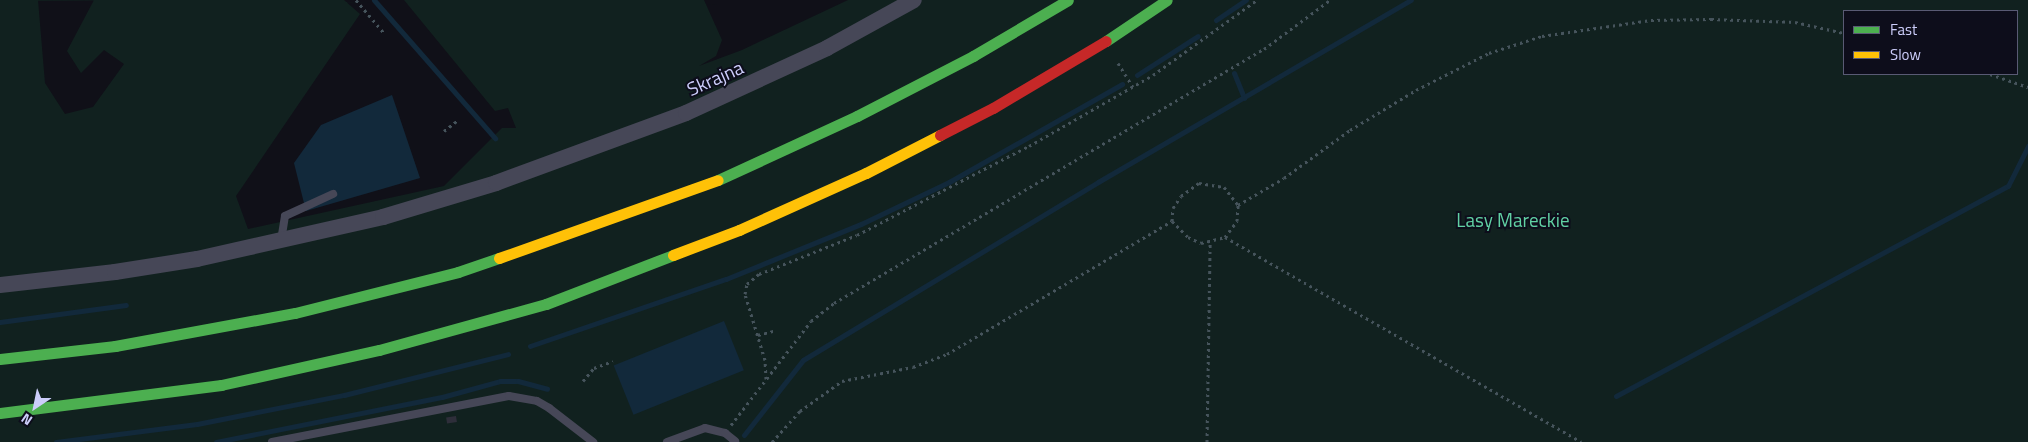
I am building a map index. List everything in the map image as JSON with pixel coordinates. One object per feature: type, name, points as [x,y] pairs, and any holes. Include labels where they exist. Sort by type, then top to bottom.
[{"type":"highway","points":[[0,359],[115,346],[295,313],[458,272],[583,230],[720,178],[849,120],[973,56],[1068,0]]},
{"type":"highway","points":[[0,413],[221,385],[369,352],[546,304],[739,230],[866,173],[994,108],[1106,41],[1167,0]]},
{"type":"street","name":"Skrajna","points":[[0,285],[115,272],[281,241],[383,217],[596,149],[752,84],[827,48],[914,0]]},
{"type":"lane","points":[[281,241],[285,216],[333,194]]},
{"type":"lane","points":[[272,442],[509,396],[543,405],[593,442]]},
{"type":"lane","points":[[667,442],[701,428],[725,433],[735,441]]},
{"type":"path","points":[[356,0],[384,33]]},
{"type":"path","points":[[766,379],[758,336],[745,294],[747,284],[759,274],[856,235],[945,191],[1133,88],[1257,0]]},
{"type":"path","points":[[725,433],[811,321],[834,303],[1264,49],[1330,0]]},
{"type":"path","points":[[1238,205],[1416,90],[1489,53],[1542,36],[1651,20],[1711,18],[1795,22],[1843,33]]},
{"type":"path","points":[[1118,64],[1133,88]]},
{"type":"path","points":[[1993,75],[2028,87]]},
{"type":"path","points":[[444,131],[458,120]]},
{"type":"path","points":[[1199,182],[1224,187],[1238,205],[1237,221],[1224,236],[1210,242],[1201,243],[1188,237],[1172,222],[1173,208],[1181,196],[1199,182]]},
{"type":"path","points":[[772,442],[800,411],[842,381],[913,368],[947,354],[1172,222]]},
{"type":"path","points":[[1224,236],[1581,442]]},
{"type":"path","points":[[1207,442],[1210,242]]},
{"type":"path","points":[[758,336],[773,331]]},
{"type":"path","points":[[583,381],[594,368],[613,361]]},
{"type":"green space","name":"Lasy Mareckie","points":[[0,0],[38,0],[45,83],[65,114],[93,107],[124,64],[104,50],[81,73],[67,51],[94,0],[344,0],[360,14],[236,196],[248,229],[444,186],[502,128],[516,128],[508,108],[495,111],[404,0],[704,0],[722,40],[716,56],[699,66],[742,50],[848,0],[2028,0],[2028,442],[0,442]]},
{"type":"water","points":[[392,95],[420,178],[306,211],[294,163],[321,125]]},
{"type":"water","points":[[724,321],[744,370],[634,415],[614,366]]},
{"type":"building","points":[[456,416],[457,422],[447,423],[446,418]]},
{"type":"waterway","points":[[374,0],[495,138]]},
{"type":"waterway","points":[[1216,20],[1246,0]]},
{"type":"waterway","points":[[744,435],[803,360],[1098,182],[1411,0]]},
{"type":"waterway","points":[[1137,75],[1198,36]]},
{"type":"waterway","points":[[1234,73],[1244,98]]},
{"type":"waterway","points":[[530,346],[726,279],[861,224],[949,182],[1122,84]]},
{"type":"waterway","points":[[1616,396],[2008,186],[2028,146]]},
{"type":"waterway","points":[[0,322],[126,305]]},
{"type":"waterway","points":[[56,442],[197,424],[344,395],[508,354]]},
{"type":"waterway","points":[[216,442],[442,397],[500,381],[518,381],[547,389]]},
{"type":"traffic: fast","points":[[718,180],[857,116],[973,56],[1068,0]]},
{"type":"traffic: fast","points":[[1106,41],[1167,0]]},
{"type":"traffic: fast","points":[[0,413],[221,385],[379,350],[546,304],[673,255]]},
{"type":"traffic: fast","points":[[0,359],[115,346],[295,313],[458,272],[499,258]]},
{"type":"traffic: slow","points":[[673,255],[739,230],[866,173],[940,135]]},
{"type":"traffic: slow","points":[[499,258],[718,180]]},
{"type":"traffic: jam","points":[[940,135],[993,108],[1106,41]]}]
